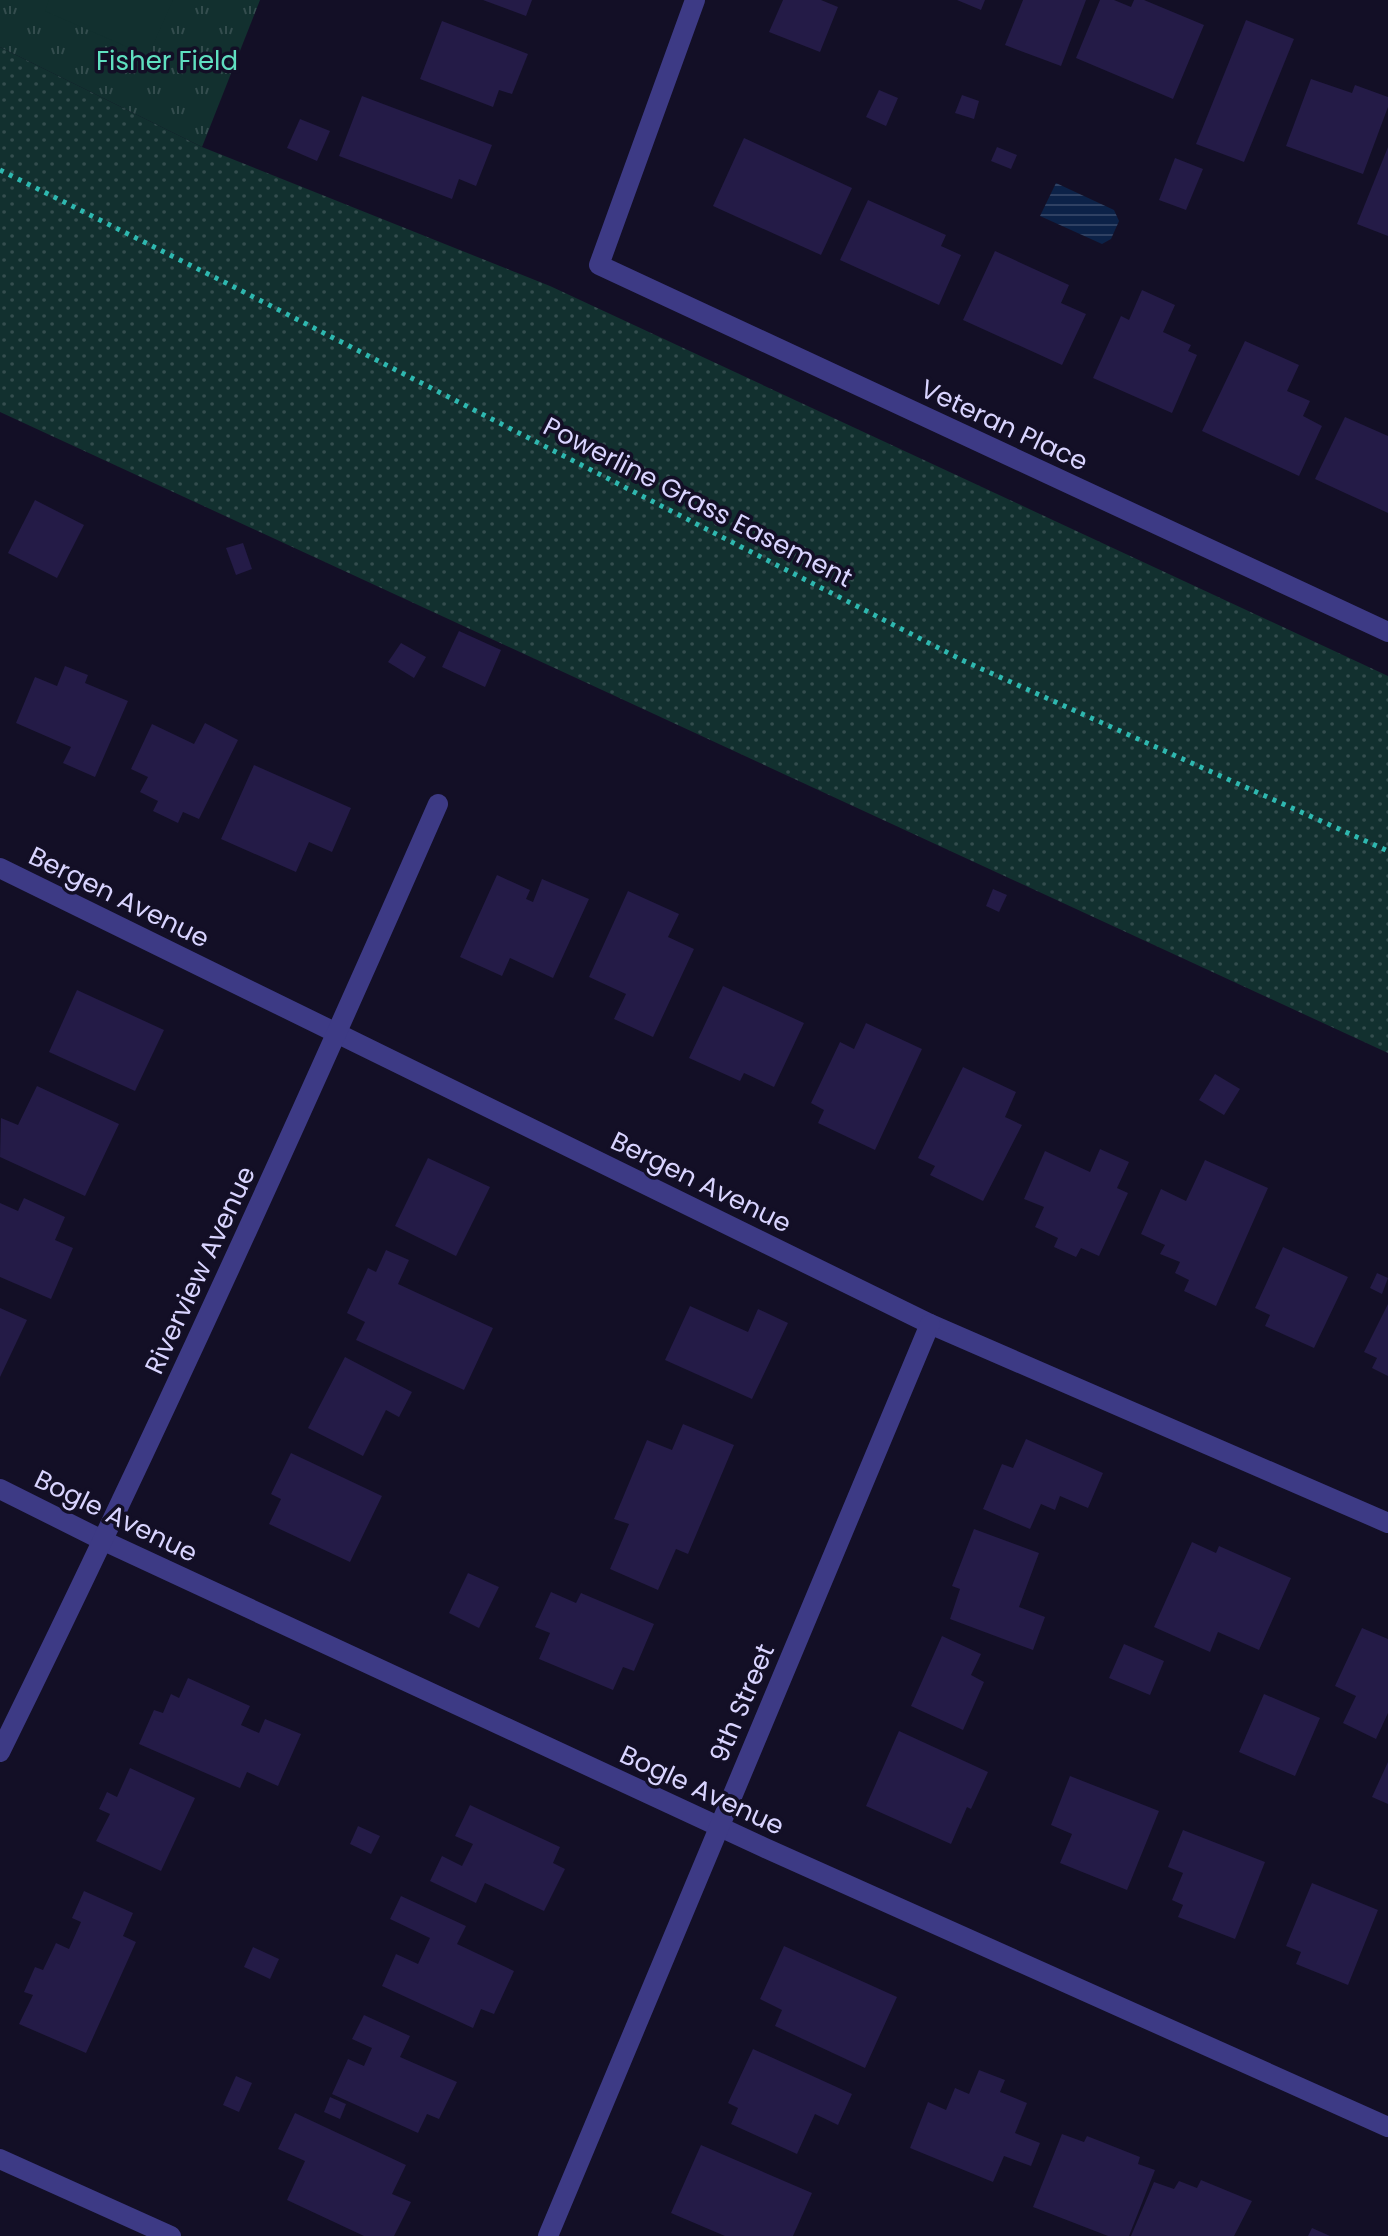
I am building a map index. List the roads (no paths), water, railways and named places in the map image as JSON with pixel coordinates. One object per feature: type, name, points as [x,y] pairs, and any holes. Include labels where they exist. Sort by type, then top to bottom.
[{"type":"street","name":"Veteran Place","points":[[695,0],[599,265],[1388,632]]},
{"type":"street","name":"Riverview Avenue","points":[[0,1752],[104,1541],[338,1032],[438,804]]},
{"type":"street","name":"Bergen Avenue","points":[[0,868],[930,1324],[1388,1523]]},
{"type":"street","name":"9th Street","points":[[548,2236],[930,1324]]},
{"type":"street","name":"Bogle Avenue","points":[[0,1489],[104,1541],[718,1826],[1388,2127]]},
{"type":"street","points":[[0,2159],[171,2236]]},
{"type":"water","points":[[1056,183],[1114,210],[1119,221],[1111,239],[1102,244],[1040,216]]},
{"type":"park label","name":"Fisher Field","points":[[167,61]]}]
